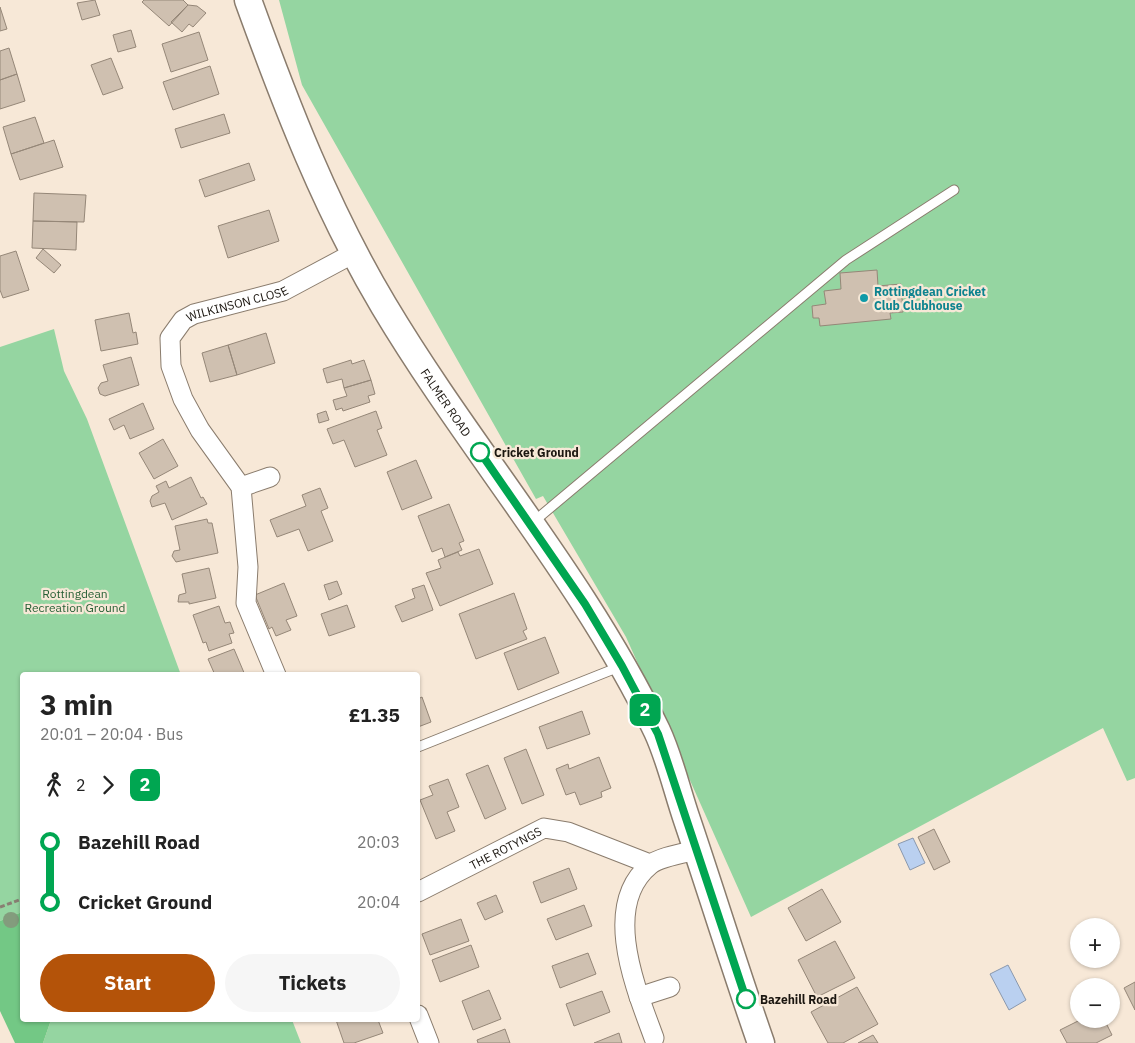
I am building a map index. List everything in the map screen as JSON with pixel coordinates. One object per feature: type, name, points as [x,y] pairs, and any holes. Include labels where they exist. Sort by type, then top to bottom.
[{"type":"main road","name":"FALMER ROAD","points":[[248,0],[290,116],[354,252],[385,307],[585,604],[622,666],[658,734],[761,1043]]},
{"type":"street","name":"WILKINSON CLOSE","points":[[242,487],[200,430],[183,399],[170,361],[169,346],[175,328],[183,320],[194,314],[283,292],[354,252]]},
{"type":"street","points":[[270,477],[242,487],[248,567],[246,603],[275,672]]},
{"type":"street","name":"THE ROTYNGS","points":[[420,891],[544,828],[568,832],[650,864]]},
{"type":"street","points":[[654,1038],[627,961],[625,922],[632,891],[650,864],[697,850]]},
{"type":"street","points":[[639,996],[670,987]]},
{"type":"street","points":[[420,1019],[429,1043]]},
{"type":"lane","points":[[530,525],[846,260],[954,190]]},
{"type":"lane","points":[[420,746],[622,666]]},
{"type":"path","points":[[0,907],[20,899]]},
{"type":"green space","points":[[279,0],[1135,0],[1135,778],[1127,781],[1103,728],[751,917],[626,637],[543,496],[536,499],[302,85]]},
{"type":"green space","name":"Rottingdean Recreation Ground","points":[[54,329],[64,371],[87,419],[180,672],[20,672],[20,913],[0,921],[0,347]]},
{"type":"green space","points":[[20,913],[20,1022],[50,1022],[43,1043],[15,1043],[0,1011],[0,921]]},
{"type":"green space","points":[[50,1022],[293,1022],[301,1043],[43,1043]]},
{"type":"water","points":[[913,838],[925,863],[910,870],[898,844]]},
{"type":"water","points":[[1008,965],[1026,1000],[1009,1010],[990,974]]},
{"type":"building","points":[[95,0],[100,15],[82,20],[77,3]]},
{"type":"building","points":[[144,0],[183,0],[188,5],[169,26],[142,2]]},
{"type":"building","points":[[188,5],[197,6],[206,13],[193,27],[189,24],[182,32],[171,22]]},
{"type":"building","points":[[0,7],[7,29],[0,31]]},
{"type":"building","points":[[131,30],[136,47],[118,52],[113,35]]},
{"type":"building","points":[[199,32],[208,60],[171,72],[162,44]]},
{"type":"building","points":[[9,48],[17,74],[0,80],[0,51]]},
{"type":"building","points":[[111,58],[123,88],[103,95],[91,65]]},
{"type":"building","points":[[210,66],[219,94],[173,110],[163,82]]},
{"type":"building","points":[[17,74],[25,101],[0,109],[0,80]]},
{"type":"building","points":[[224,114],[230,133],[181,148],[175,129]]},
{"type":"building","points":[[35,117],[44,143],[11,154],[3,127]]},
{"type":"building","points":[[54,140],[63,167],[20,180],[11,154]]},
{"type":"building","points":[[249,163],[255,180],[205,197],[199,180]]},
{"type":"building","points":[[34,193],[86,195],[84,222],[33,221]]},
{"type":"building","points":[[269,210],[279,241],[228,258],[218,226]]},
{"type":"building","points":[[33,221],[77,222],[76,250],[32,248]]},
{"type":"building","points":[[43,249],[61,265],[54,273],[36,258]]},
{"type":"building","points":[[16,251],[29,290],[3,298],[0,290],[0,256]]},
{"type":"building","name":"Rottingdean Cricket Club Clubhouse","points":[[877,270],[878,286],[901,284],[903,312],[890,313],[891,319],[820,326],[819,318],[813,318],[812,306],[826,304],[824,291],[841,289],[840,273]]},
{"type":"building","points":[[129,313],[133,333],[136,332],[138,344],[101,351],[95,320]]},
{"type":"building","points":[[266,333],[275,363],[237,375],[228,345]]},
{"type":"building","points":[[228,345],[237,375],[210,382],[202,353]]},
{"type":"building","points":[[131,357],[139,385],[105,396],[100,394],[98,388],[101,383],[108,381],[103,365]]},
{"type":"building","points":[[351,360],[352,364],[364,360],[371,380],[344,388],[342,379],[327,383],[323,369]]},
{"type":"building","points":[[371,380],[375,394],[368,396],[370,402],[343,411],[342,408],[336,410],[333,400],[347,396],[344,388]]},
{"type":"building","points":[[143,403],[154,429],[130,439],[124,425],[114,430],[109,419]]},
{"type":"building","points":[[326,411],[329,420],[319,423],[317,414]]},
{"type":"building","points":[[376,411],[382,428],[377,430],[387,455],[355,467],[344,440],[333,444],[327,429]]},
{"type":"building","points":[[163,439],[178,466],[154,479],[139,453]]},
{"type":"building","points":[[416,460],[432,498],[402,510],[387,472]]},
{"type":"building","points":[[191,477],[201,498],[203,497],[207,504],[172,520],[165,503],[152,507],[150,501],[152,496],[159,492],[156,486],[166,481],[169,488]]},
{"type":"building","points":[[320,488],[328,508],[321,511],[333,541],[308,551],[299,529],[277,537],[270,520],[306,506],[302,495]]},
{"type":"building","points":[[449,504],[464,541],[459,543],[462,550],[445,557],[442,548],[432,552],[418,516]]},
{"type":"building","points":[[207,519],[208,523],[212,523],[218,553],[176,562],[172,556],[174,551],[180,550],[175,526]]},
{"type":"building","points":[[479,549],[493,584],[440,606],[426,573],[441,568],[438,560],[458,552],[460,556]]},
{"type":"building","points":[[209,568],[216,598],[189,604],[189,602],[178,602],[179,595],[186,593],[182,574]]},
{"type":"building","points":[[337,581],[342,594],[329,600],[324,585]]},
{"type":"building","points":[[284,583],[297,616],[286,620],[291,630],[276,636],[272,627],[269,629],[255,595]]},
{"type":"building","points":[[424,585],[433,610],[402,622],[395,606],[415,598],[412,589]]},
{"type":"building","points":[[514,593],[527,629],[523,631],[527,639],[476,659],[459,614]]},
{"type":"building","points":[[347,605],[355,627],[329,636],[321,614]]},
{"type":"building","points":[[219,606],[225,623],[230,622],[234,633],[229,634],[232,643],[209,651],[206,642],[203,643],[193,615]]},
{"type":"building","points":[[545,637],[559,673],[518,690],[504,653]]},
{"type":"building","points":[[234,649],[244,672],[214,672],[208,659]]},
{"type":"building","points":[[422,697],[431,722],[420,726],[420,698]]},
{"type":"building","points":[[582,711],[590,734],[547,749],[539,727]]},
{"type":"building","points":[[526,749],[544,795],[522,804],[504,758]]},
{"type":"building","points":[[599,757],[611,788],[601,792],[602,797],[580,805],[575,792],[566,795],[556,769],[568,764],[569,769]]},
{"type":"building","points":[[488,765],[506,809],[485,819],[466,774]]},
{"type":"building","points":[[448,779],[459,807],[447,812],[455,831],[436,839],[420,800],[433,795],[429,786]]},
{"type":"building","points":[[934,829],[950,862],[934,870],[918,837]]},
{"type":"building","points":[[569,868],[577,889],[541,903],[533,882]]},
{"type":"building","points":[[822,889],[841,922],[806,941],[788,908]]},
{"type":"building","points":[[496,895],[503,912],[485,920],[477,903]]},
{"type":"building","points":[[584,905],[592,926],[556,940],[547,919]]},
{"type":"building","points":[[461,919],[469,941],[430,955],[422,934]]},
{"type":"building","points":[[835,941],[855,978],[817,997],[798,960]]},
{"type":"building","points":[[471,945],[479,967],[440,982],[432,960]]},
{"type":"building","points":[[588,953],[596,974],[560,988],[552,966]]},
{"type":"building","points":[[1135,982],[1135,1010],[1124,988]]},
{"type":"building","points":[[857,987],[878,1024],[843,1043],[828,1043],[811,1012]]},
{"type":"building","points":[[489,990],[501,1019],[473,1030],[462,1001]]},
{"type":"building","points":[[602,991],[610,1012],[574,1026],[566,1004]]},
{"type":"building","points":[[337,1022],[379,1022],[383,1033],[354,1043],[344,1043]]},
{"type":"building","points":[[1070,1025],[1070,1028],[1108,1028],[1112,1035],[1096,1043],[1067,1043],[1060,1030]]},
{"type":"building","points":[[505,1029],[510,1043],[478,1043],[477,1040]]},
{"type":"building","points":[[619,1033],[622,1043],[594,1043]]},
{"type":"building","points":[[873,1035],[878,1043],[858,1043]]},
{"type":"bus line","name":"2","points":[[480,452],[585,604],[622,666],[658,734],[746,999]]},
{"type":"place","name":"Rottingdean Cricket Club Clubhouse","points":[[864,298]]},
{"type":"place","name":"Cricket Ground","points":[[480,452]]},
{"type":"place","name":"Bazehill Road","points":[[746,999]]}]
